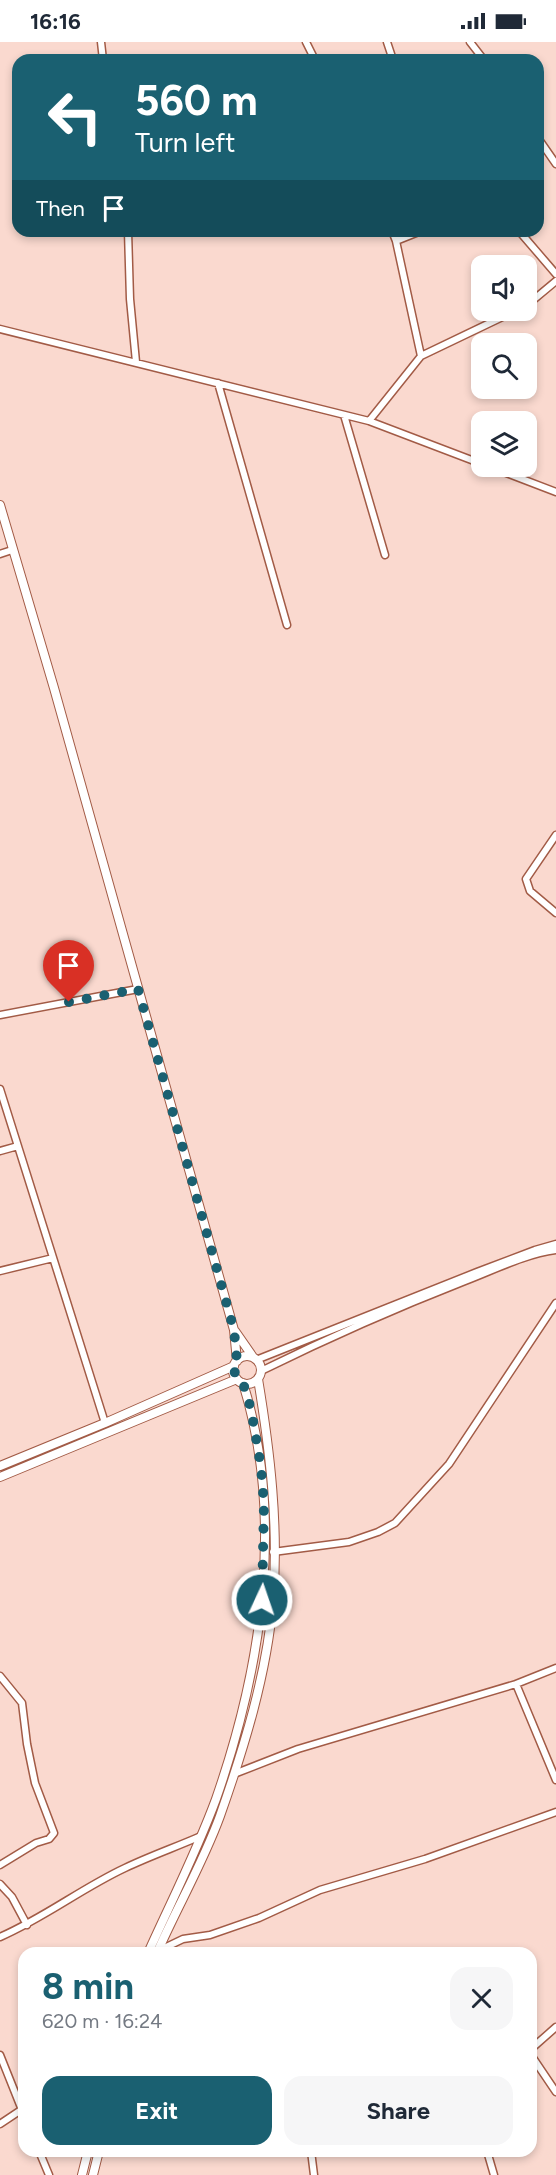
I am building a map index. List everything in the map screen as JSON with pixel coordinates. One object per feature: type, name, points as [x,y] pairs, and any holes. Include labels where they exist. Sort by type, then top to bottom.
[{"type":"street","points":[[470,42],[479,54]]},
{"type":"street","points":[[544,147],[556,164]]},
{"type":"street","points":[[128,237],[130,299],[136,362]]},
{"type":"street","points":[[394,237],[421,356]]},
{"type":"street","points":[[396,242],[408,237]]},
{"type":"street","points":[[524,237],[556,274]]},
{"type":"street","points":[[537,297],[556,281]]},
{"type":"street","points":[[369,421],[421,356],[494,321]]},
{"type":"street","points":[[0,329],[369,421],[471,460]]},
{"type":"street","points":[[218,383],[287,625]]},
{"type":"street","points":[[344,415],[385,555]]},
{"type":"street","points":[[517,477],[556,492]]},
{"type":"street","points":[[0,505],[54,688],[234,1330],[235,1375],[240,1381],[256,1433],[262,1477],[264,1566],[261,1617],[248,1690],[226,1768],[201,1836],[151,1947]]},
{"type":"street","points":[[0,554],[12,550]]},
{"type":"street","points":[[556,835],[526,879],[530,891],[556,913]]},
{"type":"street","points":[[0,1015],[138,989]]},
{"type":"street","points":[[0,1089],[105,1423]]},
{"type":"street","points":[[0,1151],[18,1146]]},
{"type":"street","points":[[0,1466],[105,1423],[236,1363],[244,1357],[255,1359],[486,1268],[556,1244]]},
{"type":"street","points":[[0,1477],[240,1381],[254,1382],[259,1375],[332,1336],[511,1263],[556,1250]]},
{"type":"street","points":[[0,1271],[53,1258]]},
{"type":"street","points":[[273,1552],[349,1542],[378,1532],[395,1523],[449,1464],[556,1303]]},
{"type":"street","points":[[160,1947],[219,1819],[234,1774],[266,1649],[273,1599],[270,1464],[259,1375],[255,1359],[234,1330]]},
{"type":"street","points":[[234,1774],[298,1749],[516,1684],[556,1668]]},
{"type":"street","points":[[0,1676],[3,1687],[22,1703],[35,1783],[54,1833],[48,1839],[36,1843],[0,1865]]},
{"type":"street","points":[[516,1684],[556,1780]]},
{"type":"street","points":[[168,1947],[183,1939],[210,1935],[259,1918],[320,1890],[424,1859],[556,1812]]},
{"type":"street","points":[[0,1937],[27,1925],[57,1905],[125,1868],[201,1836]]},
{"type":"street","points":[[0,1884],[12,1898],[27,1925]]},
{"type":"street","points":[[537,2044],[556,2027]]},
{"type":"street","points":[[0,2055],[18,2099]]},
{"type":"street","points":[[537,2064],[556,2092]]},
{"type":"street","points":[[0,2124],[18,2114]]},
{"type":"street","points":[[42,2157],[49,2175]]},
{"type":"street","points":[[82,2175],[86,2157]]},
{"type":"street","points":[[93,2175],[98,2157]]},
{"type":"street","points":[[312,2157],[314,2175]]},
{"type":"street","points":[[489,2157],[494,2175]]},
{"type":"route","points":[[69,1002],[138,989],[234,1330],[237,1361],[234,1365],[235,1375],[243,1383],[256,1433],[264,1504],[262,1600]]}]
